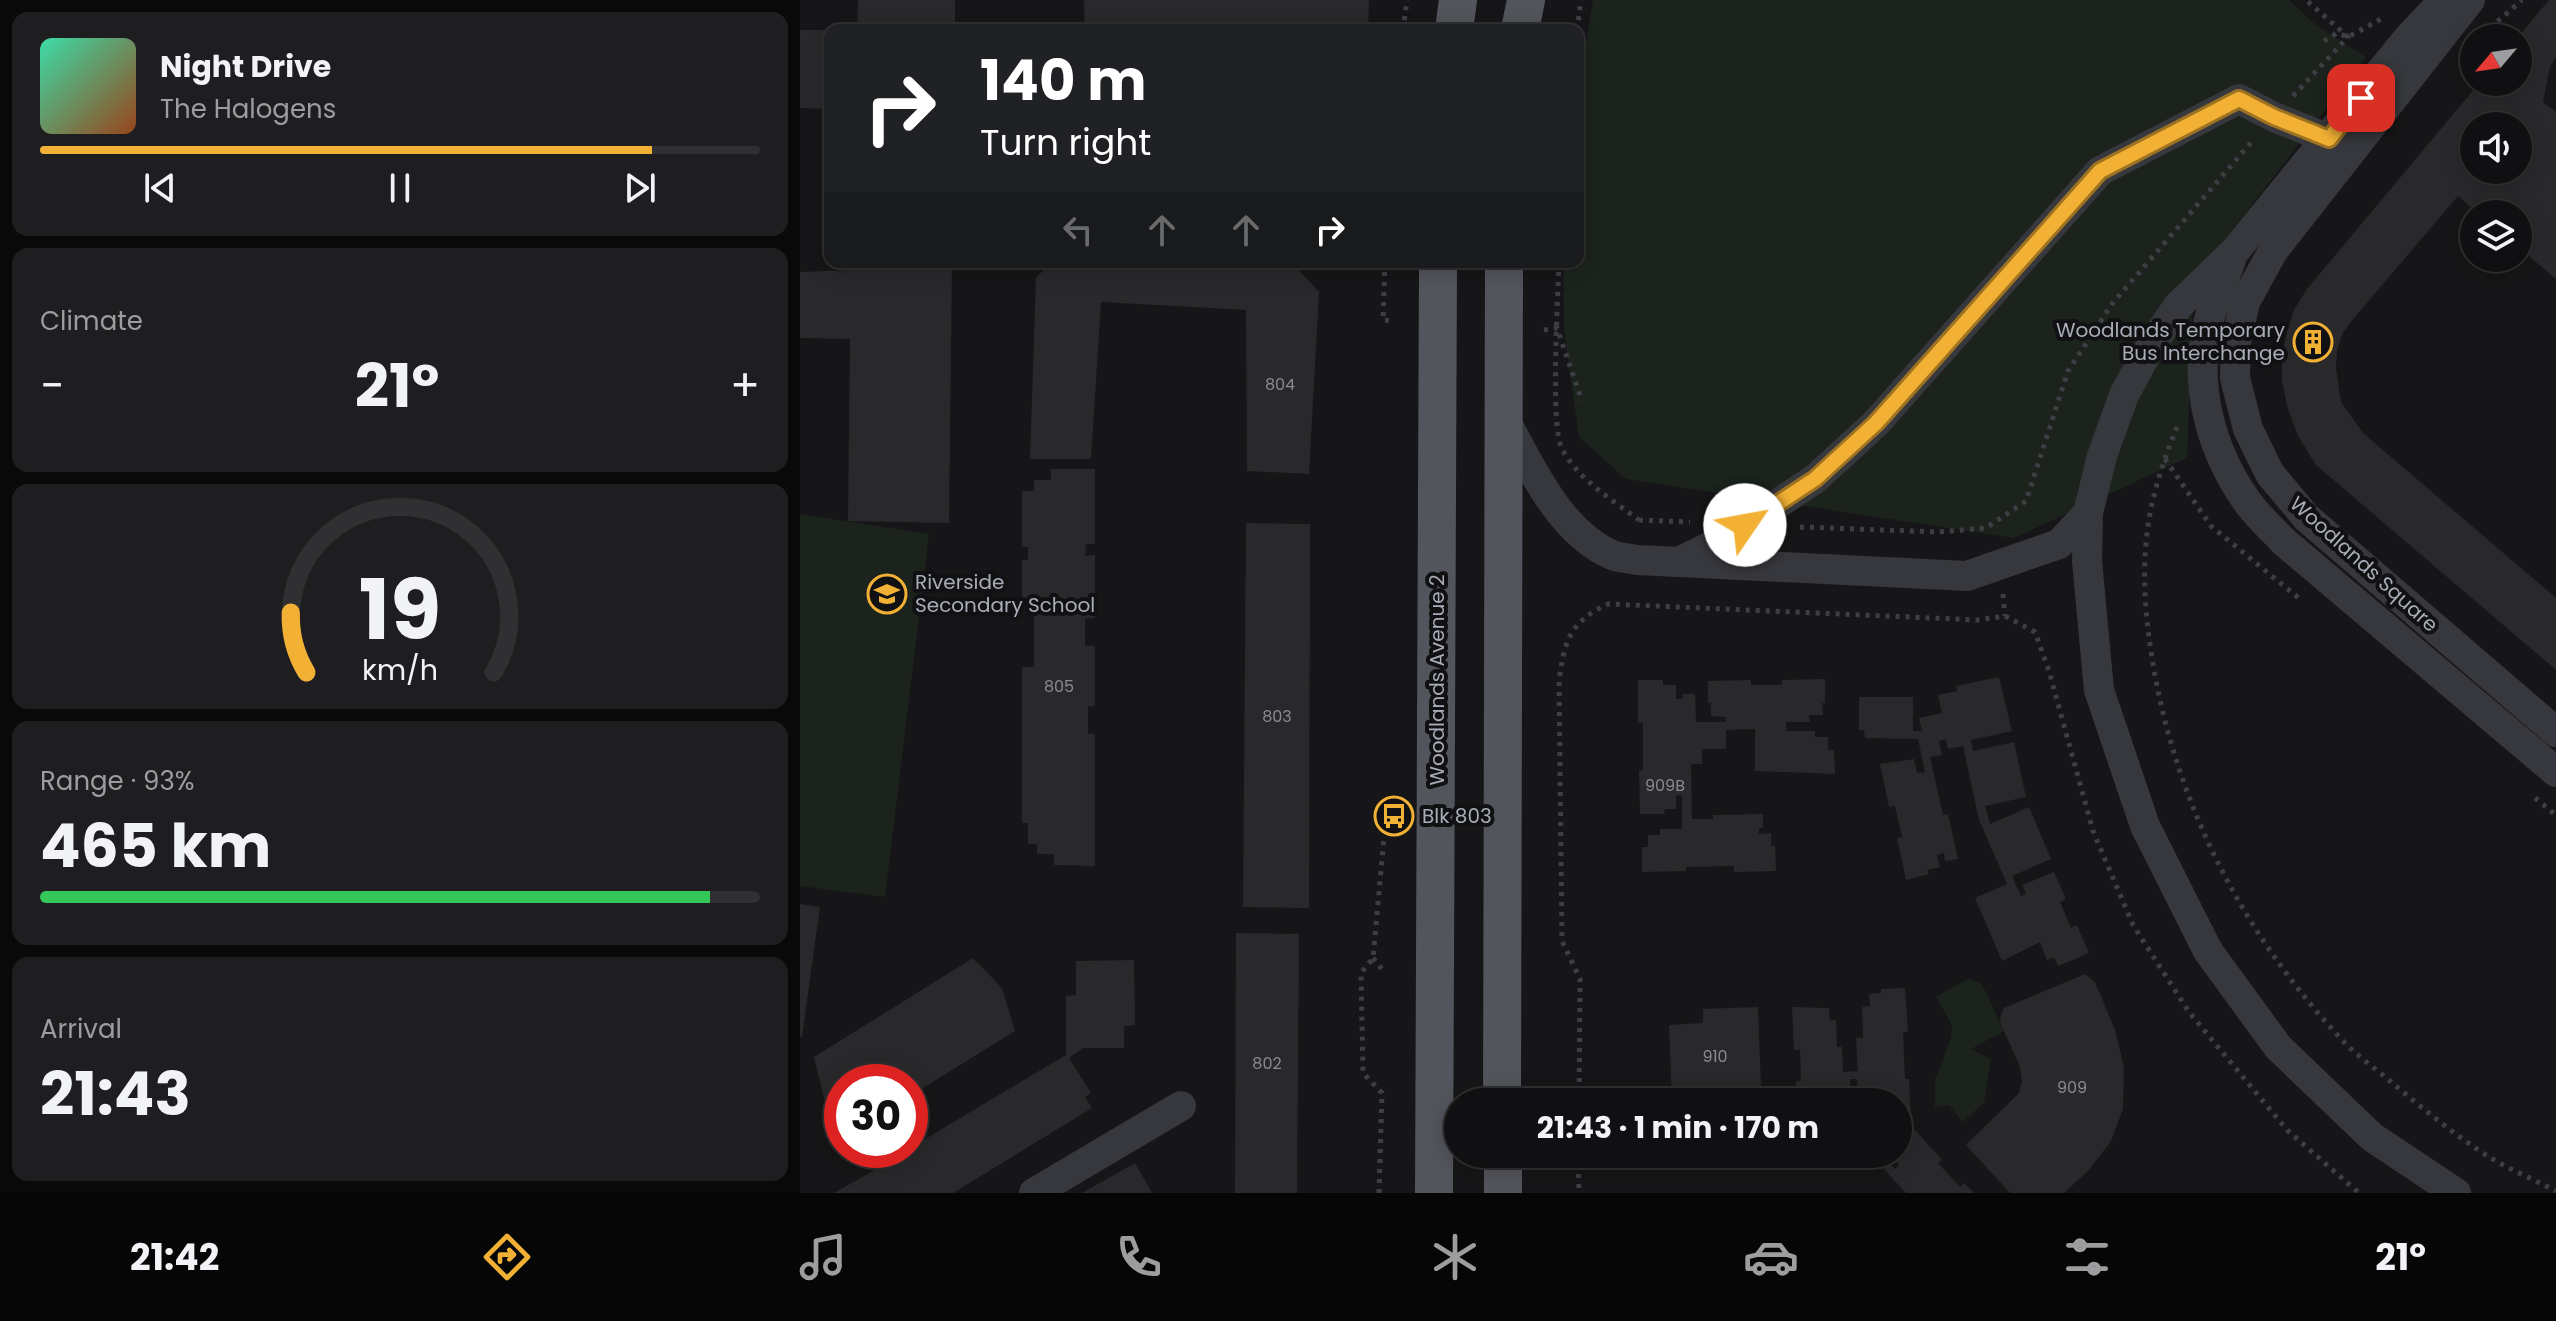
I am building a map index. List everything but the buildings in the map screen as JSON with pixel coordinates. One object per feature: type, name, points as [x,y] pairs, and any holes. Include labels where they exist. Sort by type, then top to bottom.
[{"type":"main road","points":[[1455,24],[1458,0]]},
{"type":"main road","points":[[1521,24],[1526,0]]},
{"type":"main road","name":"Woodlands Avenue 2","points":[[1434,1193],[1438,268]]},
{"type":"main road","points":[[1502,1088],[1504,268]]},
{"type":"main road","points":[[1503,1168],[1503,1193]]},
{"type":"street","name":"Woodlands Square","points":[[2470,0],[2273,251],[2245,302],[2236,343],[2235,378],[2248,429],[2270,474],[2307,518],[2556,732]]},
{"type":"street","name":"Woodlands Square","points":[[2433,5],[2329,139],[2235,251],[2178,306],[2150,347],[2124,395],[2102,456],[2088,513],[2087,561],[2099,690],[2145,826],[2208,951],[2278,1047],[2372,1137],[2456,1193]]},
{"type":"street","points":[[1679,562],[1723,540],[1815,479],[1876,423],[2100,171],[2239,99],[2329,139]]},
{"type":"street","name":"Woodlands Square","points":[[2235,251],[2208,324],[2203,367],[2206,412],[2223,461],[2247,502],[2283,541],[2556,772]]},
{"type":"street","points":[[1504,417],[1547,496],[1585,538],[1613,556],[1967,576],[2059,544],[2088,513]]},
{"type":"street","points":[[1034,1193],[1181,1106]]},
{"type":"path","points":[[1404,24],[1407,0]]},
{"type":"path","points":[[1578,24],[1581,0]]},
{"type":"path","points":[[2306,0],[2348,37]]},
{"type":"path","points":[[2494,23],[2522,0]]},
{"type":"path","points":[[1559,268],[1557,415],[1560,446],[1587,482],[1639,520],[1938,532],[1986,528],[2026,501],[2068,371],[2112,304],[2274,117],[2348,37],[2381,19]]},
{"type":"path","points":[[2324,41],[2337,33],[2348,37]]},
{"type":"path","points":[[1385,268],[1383,320],[1393,321]]},
{"type":"path","points":[[1544,330],[1557,328]]},
{"type":"path","points":[[1557,328],[1582,401]]},
{"type":"path","points":[[2177,427],[2157,484],[2146,542],[2145,591],[2150,649],[2163,720],[2182,782],[2225,880],[2276,962],[2345,1044],[2425,1111],[2487,1156],[2556,1191]]},
{"type":"path","points":[[1579,1088],[1580,979],[1562,941],[1559,682],[1563,650],[1571,633],[1586,614],[1608,604],[1978,620],[2005,616],[2035,632],[2049,671],[2093,831],[2133,925],[2189,1012],[2287,1130],[2359,1193]]},
{"type":"path","points":[[1379,1193],[1382,1093],[1363,1073],[1361,973],[1373,958],[1384,837]]},
{"type":"path","points":[[1373,958],[1385,973]]},
{"type":"path","points":[[1578,1168],[1579,1193]]},
{"type":"shaded area","points":[[1593,0],[2289,0],[2317,26],[2366,57],[2194,280],[2187,458],[2014,538],[1626,479],[1579,437],[1564,330],[1563,268],[1584,268],[1584,56]]},
{"type":"shaded area","points":[[800,514],[929,534],[885,897],[800,886]]},
{"type":"shaded area","points":[[1968,979],[1982,984],[2004,1031],[1971,1049],[1991,1059],[1984,1103],[1962,1122],[1949,1105],[1935,1107],[1935,1081],[1951,1038],[1952,1025],[1936,997]]},
{"type":"place","name":"Woodlands Temporary Bus Interchange","points":[[2313,342]]},
{"type":"place","name":"Riverside Secondary School","points":[[887,594]]},
{"type":"place","name":"Blk 803","points":[[1394,816]]},
{"type":"route","points":[[1745,525],[1815,479],[1876,423],[2100,171],[2239,99],[2329,139],[2361,98]]}]
